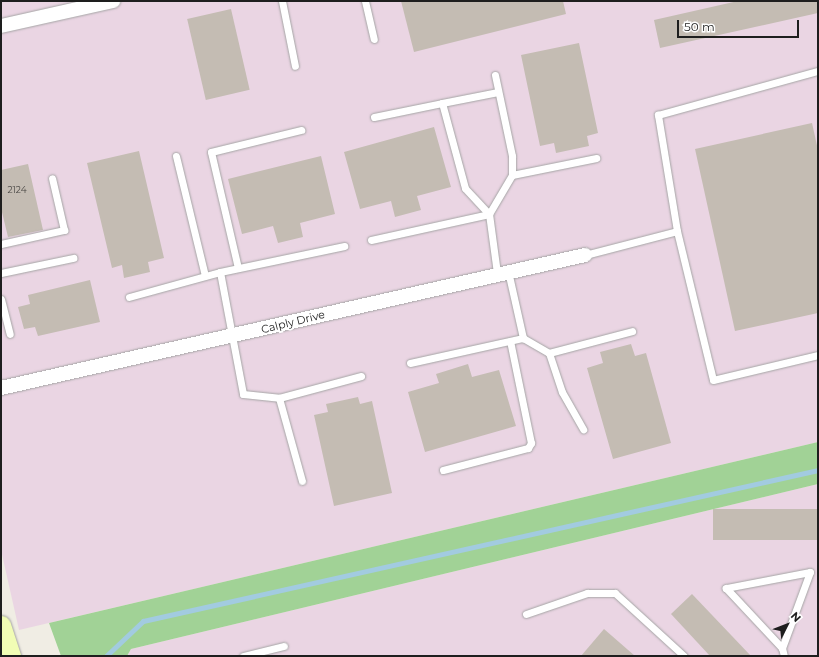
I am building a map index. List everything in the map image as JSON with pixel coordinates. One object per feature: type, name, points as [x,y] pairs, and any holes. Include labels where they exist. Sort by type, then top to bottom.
[{"type":"street","points":[[1,26],[113,1]]},
{"type":"street","name":"Calply Drive","points":[[1,388],[233,337],[502,272],[585,255]]},
{"type":"street","points":[[1,625],[11,656]]},
{"type":"lane","points":[[282,1],[295,66]]},
{"type":"lane","points":[[365,1],[374,39]]},
{"type":"lane","points":[[818,71],[658,115],[676,231],[713,380],[818,355]]},
{"type":"lane","points":[[371,240],[488,214],[512,175],[512,156],[494,75]]},
{"type":"lane","points":[[374,117],[498,92]]},
{"type":"lane","points":[[442,103],[465,188],[488,214],[502,272],[523,338],[549,353],[562,392],[583,428]]},
{"type":"lane","points":[[238,268],[211,152],[301,130]]},
{"type":"lane","points":[[176,156],[205,276]]},
{"type":"lane","points":[[512,175],[596,158]]},
{"type":"lane","points":[[1,244],[64,230],[52,178]]},
{"type":"lane","points":[[585,255],[676,231]]},
{"type":"lane","points":[[129,297],[220,272],[344,246]]},
{"type":"lane","points":[[1,273],[73,258]]},
{"type":"lane","points":[[220,272],[243,394],[279,398],[361,376]]},
{"type":"lane","points":[[1,299],[10,334]]},
{"type":"lane","points":[[549,353],[632,331]]},
{"type":"lane","points":[[410,363],[523,338]]},
{"type":"lane","points":[[443,470],[528,448],[531,443],[510,341]]},
{"type":"lane","points":[[279,398],[302,481]]},
{"type":"lane","points":[[782,648],[810,572],[726,588],[777,642],[782,648],[784,656]]},
{"type":"lane","points":[[526,614],[587,593],[615,593],[684,656]]},
{"type":"lane","points":[[243,656],[284,646]]},
{"type":"shaded area","points":[[1,1],[818,1],[818,442],[19,630],[1,550]]},
{"type":"shaded area","points":[[818,484],[818,656],[127,656],[131,649]]},
{"type":"green space","points":[[818,442],[818,484],[131,649],[127,656],[61,656],[49,623]]},
{"type":"building","points":[[401,1],[563,1],[566,14],[414,52]]},
{"type":"building","points":[[738,1],[818,1],[818,13],[660,48],[654,20]]},
{"type":"building","points":[[231,9],[250,90],[206,100],[187,19]]},
{"type":"building","points":[[579,43],[598,133],[587,136],[589,146],[556,153],[554,143],[540,146],[521,55]]},
{"type":"building","points":[[812,123],[818,150],[818,313],[735,331],[695,149]]},
{"type":"building","points":[[434,127],[451,187],[417,196],[421,210],[395,217],[391,201],[360,209],[344,152]]},
{"type":"building","points":[[139,151],[164,258],[148,262],[150,272],[124,278],[122,265],[112,268],[87,163]]},
{"type":"building","points":[[321,156],[335,214],[300,223],[303,237],[278,243],[273,226],[242,234],[228,179]]},
{"type":"building","points":[[28,164],[43,230],[8,237],[1,208],[1,170]]},
{"type":"building","points":[[90,280],[100,322],[38,336],[35,327],[24,329],[18,307],[30,304],[28,295]]},
{"type":"building","points":[[631,344],[635,356],[646,353],[671,443],[613,459],[587,368],[603,363],[600,352]]},
{"type":"building","points":[[468,364],[472,377],[499,370],[516,426],[425,452],[408,392],[439,383],[436,374]]},
{"type":"building","points":[[358,397],[360,404],[372,401],[392,493],[334,506],[314,415],[328,412],[326,404]]},
{"type":"building","points":[[713,509],[818,509],[818,540],[713,540]]},
{"type":"building","points":[[692,594],[751,656],[710,656],[671,614]]},
{"type":"building","points":[[604,629],[635,656],[581,656]]},
{"type":"waterway","points":[[106,656],[143,621],[818,470]]}]
